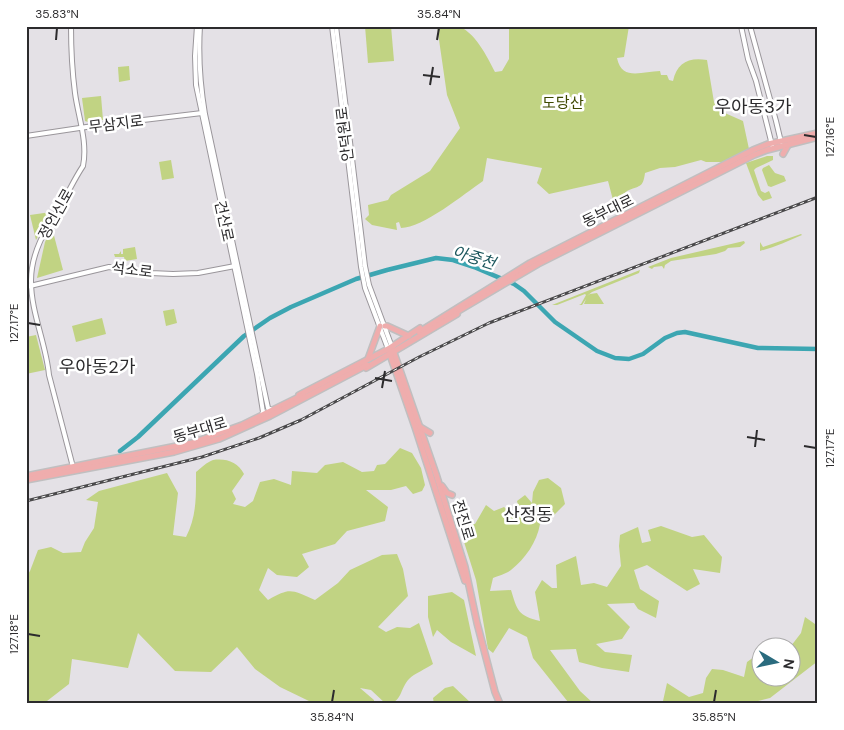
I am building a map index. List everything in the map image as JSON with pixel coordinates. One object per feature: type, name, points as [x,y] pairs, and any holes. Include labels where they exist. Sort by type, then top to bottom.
[{"type":"main road","name":"동부대로","points":[[502,283],[512,274],[548,253],[628,215],[753,150],[818,133]]},
{"type":"main road","name":"동부대로","points":[[789,142],[818,137]]},
{"type":"main road","points":[[783,154],[789,142]]},
{"type":"main road","name":"동부대로","points":[[418,334],[502,283],[772,146]]},
{"type":"main road","points":[[368,363],[382,326],[387,326],[409,336]]},
{"type":"main road","points":[[368,363],[380,360],[409,336],[418,334]]},
{"type":"main road","points":[[391,351],[401,348],[418,334]]},
{"type":"main road","points":[[380,360],[381,362],[395,363],[399,361],[398,356],[401,348]]},
{"type":"main road","name":"동부대로","points":[[26,476],[194,448],[235,433],[280,411],[391,351]]},
{"type":"main road","name":"전진로","points":[[391,351],[441,508],[460,561],[488,680],[500,704]]},
{"type":"main road","name":"동부대로","points":[[26,480],[192,443],[242,425],[368,363]]},
{"type":"main road","name":"전진로","points":[[395,363],[420,427],[465,567],[477,623],[495,692],[497,691],[500,704]]},
{"type":"main road","points":[[420,427],[430,433]]},
{"type":"main road","points":[[440,486],[446,492],[452,494]]},
{"type":"main road","points":[[433,504],[441,508]]},
{"type":"street","name":"정언신로","points":[[70,26],[72,72],[85,154],[83,166],[40,239],[33,262],[31,285],[39,331],[48,360],[49,375],[73,469]]},
{"type":"street","name":"건산로","points":[[198,26],[199,74],[203,114],[234,265],[249,324]]},
{"type":"street","name":"안덕원로","points":[[334,26],[363,267],[382,326]]},
{"type":"street","points":[[741,26],[772,146]]},
{"type":"street","points":[[750,26],[781,144]]},
{"type":"street","name":"무삼지로","points":[[26,136],[203,114]]},
{"type":"street","name":"건산로","points":[[203,114],[249,324],[263,410],[262,415]]},
{"type":"street","points":[[769,136],[774,137],[779,133]]},
{"type":"street","points":[[779,133],[789,142]]},
{"type":"street","points":[[234,265],[238,268]]},
{"type":"street","name":"석소로","points":[[26,287],[109,267],[162,274],[184,274],[234,265]]},
{"type":"street","points":[[382,326],[391,351]]},
{"type":"street","name":"건산로","points":[[251,336],[268,408],[272,410]]},
{"type":"green space","points":[[365,26],[391,26],[394,61],[368,63]]},
{"type":"green space","name":"도당산","points":[[437,26],[457,26],[469,33],[480,45],[495,72],[502,71],[509,59],[509,26],[629,26],[624,57],[617,58],[623,70],[634,74],[660,71],[661,75],[667,75],[669,80],[673,81],[677,70],[684,63],[694,59],[707,60],[714,102],[718,110],[743,121],[749,149],[725,162],[706,162],[701,160],[645,173],[640,186],[627,191],[613,200],[608,181],[549,194],[537,183],[542,168],[487,158],[483,181],[432,217],[410,227],[401,228],[399,222],[396,223],[397,230],[372,225],[365,219],[369,215],[368,205],[388,200],[391,195],[430,171],[460,128],[447,95]]},
{"type":"green space","points":[[129,66],[130,80],[119,82],[118,67]]},
{"type":"green space","points":[[101,96],[103,120],[85,121],[82,98]]},
{"type":"green space","points":[[767,156],[773,156],[773,160],[754,170],[761,191],[765,193],[769,191],[772,198],[763,201],[758,195],[746,163]]},
{"type":"green space","points":[[171,160],[174,178],[162,180],[159,162]]},
{"type":"green space","points":[[769,165],[775,173],[784,176],[786,181],[771,187],[768,186],[762,170]]},
{"type":"green space","points":[[51,212],[36,240],[30,215]]},
{"type":"green space","points":[[52,228],[63,270],[37,278],[45,242]]},
{"type":"green space","points":[[801,234],[787,242],[760,251],[760,242],[763,247]]},
{"type":"green space","points":[[744,241],[745,243],[740,247],[728,248],[716,254],[671,261],[665,265],[664,269],[662,266],[652,269],[648,267],[671,258]]},
{"type":"green space","points":[[135,247],[137,259],[125,261],[124,257],[115,257],[114,254],[119,254],[121,251],[121,254],[123,254],[123,249]]},
{"type":"green space","points":[[640,270],[639,273],[592,292],[587,296],[597,293],[604,304],[584,304],[586,299],[582,305],[579,305],[585,294],[557,305],[552,305]]},
{"type":"green space","points":[[174,309],[177,323],[166,326],[163,311]]},
{"type":"green space","points":[[102,318],[106,334],[76,342],[72,326]]},
{"type":"green space","points":[[36,335],[45,370],[26,374],[26,337]]},
{"type":"green space","points":[[400,448],[412,453],[421,468],[425,485],[422,491],[413,494],[406,486],[391,490],[366,490],[388,507],[385,521],[347,531],[335,544],[302,554],[309,567],[297,577],[277,575],[268,568],[259,590],[268,600],[291,591],[315,600],[338,583],[350,570],[382,555],[397,554],[403,569],[408,596],[378,627],[386,632],[397,627],[410,628],[419,623],[433,664],[409,679],[395,701],[386,704],[371,690],[360,688],[374,700],[374,704],[311,704],[311,702],[280,687],[255,669],[237,647],[211,672],[175,671],[138,633],[128,668],[72,659],[69,684],[47,701],[49,704],[26,704],[26,573],[28,574],[30,571],[38,550],[51,547],[63,553],[81,552],[94,528],[98,502],[86,500],[99,491],[167,473],[178,493],[173,535],[186,537],[194,513],[196,472],[213,460],[227,460],[238,466],[244,474],[232,491],[236,499],[233,504],[245,507],[253,501],[260,482],[274,479],[291,485],[292,471],[317,473],[325,465],[343,462],[362,472],[374,471],[377,465],[385,464]]},
{"type":"green space","points":[[548,478],[561,488],[565,504],[552,517],[540,524],[530,550],[521,561],[509,571],[493,578],[490,591],[511,590],[517,607],[527,617],[540,621],[535,592],[542,580],[552,588],[557,588],[556,565],[576,556],[581,585],[594,583],[607,587],[621,566],[620,535],[638,527],[642,543],[651,541],[648,530],[661,526],[692,537],[704,535],[722,557],[720,573],[693,569],[700,584],[687,591],[647,565],[634,570],[640,589],[659,601],[656,618],[638,609],[634,603],[607,604],[630,627],[622,639],[596,644],[605,652],[632,655],[629,672],[579,662],[576,649],[550,650],[580,691],[594,704],[570,704],[533,658],[527,637],[509,628],[493,653],[488,649],[476,580],[459,526],[475,524],[486,505],[494,511],[504,507],[511,513],[520,513],[517,501],[525,495],[532,503],[533,492],[539,480]]},
{"type":"green space","points":[[452,592],[464,600],[476,656],[451,642],[437,630],[433,637],[428,617],[428,596]]},
{"type":"green space","points":[[805,617],[815,624],[818,630],[818,661],[802,673],[802,638],[797,638],[801,633]]},
{"type":"green space","points":[[752,658],[752,688],[783,688],[770,698],[746,704],[660,704],[663,701],[667,683],[689,697],[703,693],[706,678],[712,669],[723,670],[744,677],[747,662]]},
{"type":"green space","points":[[453,686],[472,704],[434,704],[433,698],[445,688]]},
{"type":"waterway","name":"아중천","points":[[120,451],[138,437],[244,336],[270,318],[356,279],[436,258],[453,260],[514,284],[524,291],[555,322],[597,351],[615,358],[629,359],[643,354],[665,338],[685,332],[758,348],[818,349]]},
{"type":"tunnel","points":[[400,344],[419,332]]},
{"type":"railway","points":[[26,501],[202,457],[259,438],[301,420],[419,357],[489,323],[818,197]]},
{"type":"district","name":"우아동3가","points":[[753,107]]},
{"type":"district","name":"우아동2가","points":[[97,367]]},
{"type":"district","name":"산정동","points":[[528,515]]}]
